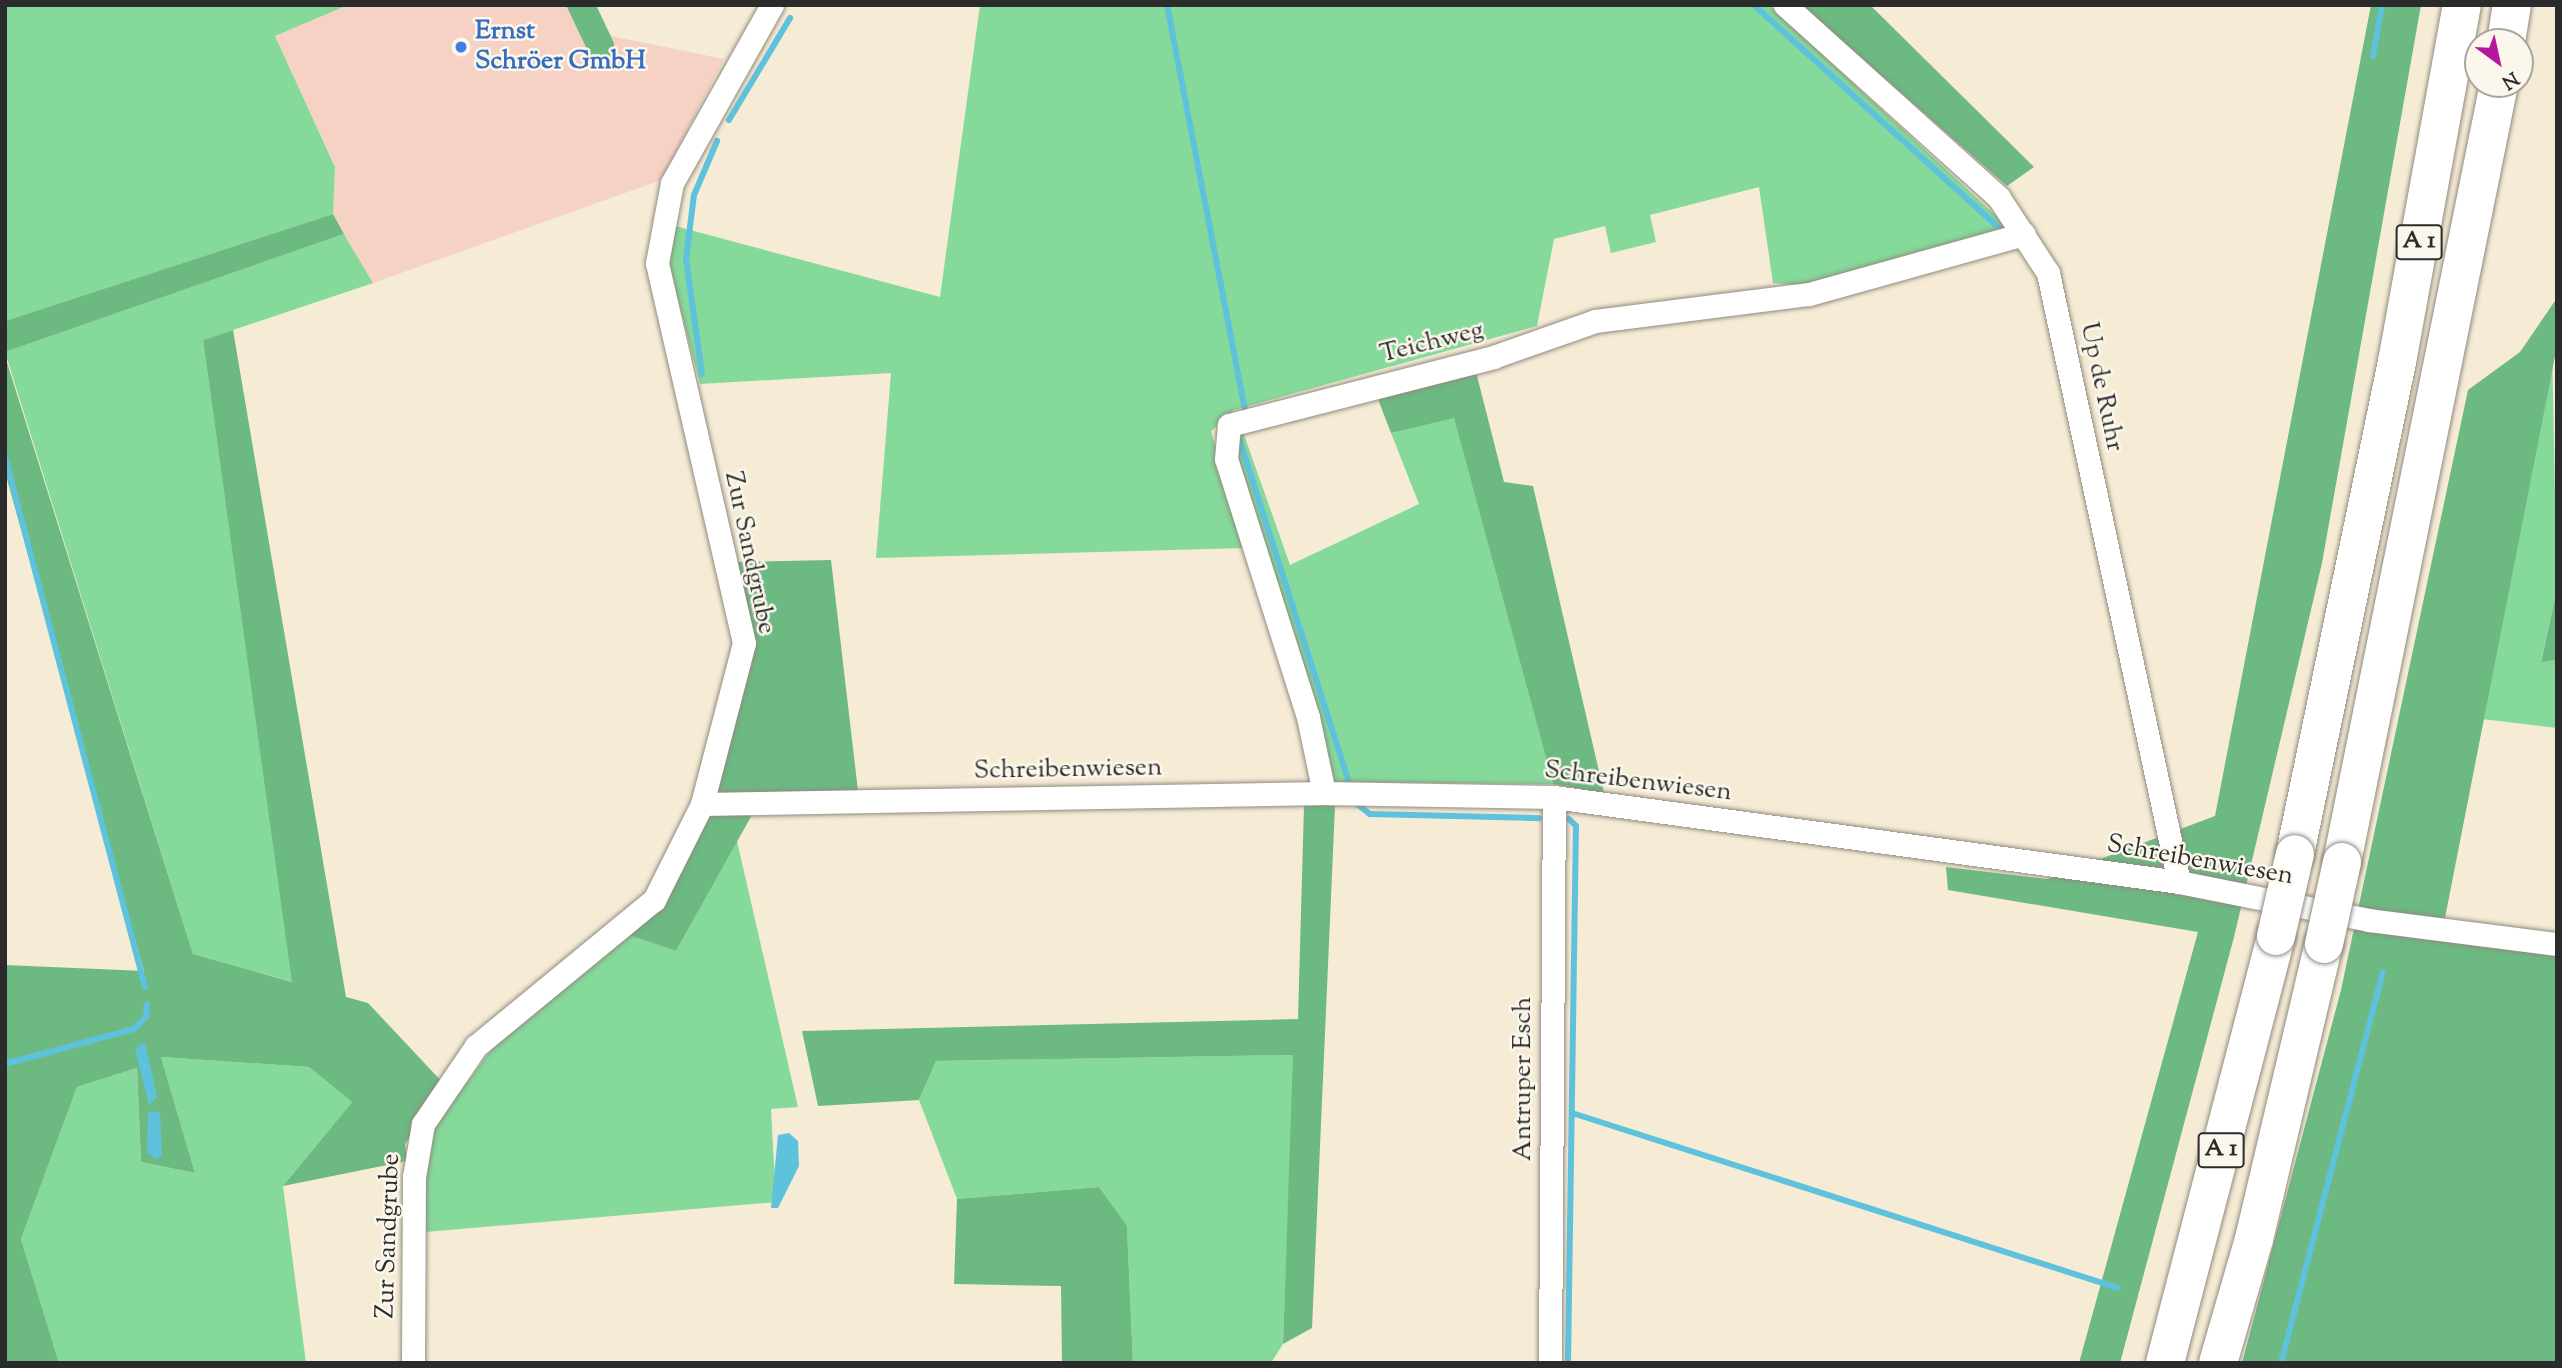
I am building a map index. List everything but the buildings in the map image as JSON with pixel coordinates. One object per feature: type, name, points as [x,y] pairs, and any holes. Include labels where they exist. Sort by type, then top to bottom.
[{"type":"highway","name":"A 1","points":[[2165,1363],[2295,854],[2397,362],[2462,5]]},
{"type":"highway","points":[[2508,28],[2512,5]]},
{"type":"highway","name":"A 1","points":[[2218,1363],[2254,1239],[2342,863],[2437,417],[2496,98]]},
{"type":"highway","points":[[2437,417],[2489,278]]},
{"type":"street","name":"Zur Sandgrube","points":[[413,1363],[414,1177],[423,1124],[476,1046],[654,900],[702,804],[744,643],[657,263],[672,183],[772,5]]},
{"type":"street","name":"Up de Ruhr","points":[[1784,5],[1999,198],[2048,273],[2179,882]]},
{"type":"street","name":"Teichweg","points":[[1324,793],[1308,717],[1226,459],[1229,425],[1493,357],[1595,321],[1809,294],[2024,234]]},
{"type":"street","name":"Schreibenwiesen","points":[[702,804],[1324,793],[1554,797],[2179,882],[2369,920],[2557,944]]},
{"type":"street","name":"Antruper Esch","points":[[1550,1363],[1554,797]]},
{"type":"shaded area","points":[[348,5],[566,5],[592,60],[614,43],[611,36],[724,59],[661,180],[373,283],[333,214],[335,166],[275,36]]},
{"type":"green space","points":[[5,5],[348,5],[275,36],[335,167],[333,214],[5,321]]},
{"type":"green space","points":[[566,5],[596,5],[614,43],[614,63],[592,60]]},
{"type":"green space","points":[[980,5],[1769,5],[2009,228],[1811,286],[1773,283],[1759,187],[1650,215],[1656,242],[1611,253],[1605,226],[1554,239],[1537,326],[1234,410],[1211,431],[1244,548],[876,558],[891,373],[700,384],[669,265],[675,226],[940,297]]},
{"type":"green space","points":[[1801,5],[1870,5],[2034,167],[2007,186]]},
{"type":"green space","points":[[2371,5],[2421,5],[2322,563],[2234,937],[2120,1363],[2079,1363],[2198,932],[1948,890],[1946,867],[2047,879],[2215,816]]},
{"type":"green space","points":[[333,214],[344,234],[5,352],[5,321]]},
{"type":"green space","points":[[344,234],[373,283],[203,340],[293,982],[193,954],[5,352]]},
{"type":"green space","points":[[2557,298],[2557,346],[2444,923],[2557,937],[2557,1363],[2242,1363],[2341,990],[2468,390],[2520,352]]},
{"type":"green space","points":[[233,330],[346,997],[368,1003],[445,1085],[405,1144],[407,1161],[283,1186],[352,1102],[309,1067],[161,1057],[195,1173],[141,1162],[137,1068],[77,1087],[21,1239],[59,1363],[5,1363],[5,965],[144,971],[5,472],[5,356],[193,954],[292,982],[203,340]]},
{"type":"green space","points":[[2552,346],[2557,589],[2541,661],[2557,660],[2557,728],[2482,719]]},
{"type":"green space","points":[[1475,368],[1504,482],[1533,486],[1604,793],[1553,784],[1454,418],[1391,433],[1376,394]]},
{"type":"green space","points":[[1454,417],[1553,784],[1335,782],[1236,457],[1242,429],[1290,565],[1419,504],[1391,433]]},
{"type":"green space","points":[[831,560],[858,791],[753,813],[676,951],[625,934],[665,900],[750,645],[734,562]]},
{"type":"green space","points":[[2557,589],[2557,660],[2541,662]]},
{"type":"green space","points":[[1304,806],[1335,806],[1312,1328],[1283,1344],[1293,1055],[936,1061],[919,1100],[818,1106],[802,1031],[1298,1019]]},
{"type":"green space","points":[[737,841],[798,1107],[771,1109],[776,1202],[425,1232],[425,1179],[435,1126],[491,1050],[625,934],[676,951]]},
{"type":"green space","points":[[1294,1055],[1283,1344],[1271,1363],[1133,1363],[1127,1227],[1099,1187],[957,1199],[919,1100],[936,1061]]},
{"type":"green space","points":[[161,1057],[309,1067],[352,1102],[283,1186],[306,1363],[59,1363],[21,1239],[77,1087],[137,1068],[141,1162],[195,1173]]},
{"type":"green space","points":[[1099,1187],[1127,1226],[1133,1363],[1062,1363],[1061,1286],[954,1284],[957,1199]]},
{"type":"water","points":[[145,1042],[157,1097],[149,1105],[135,1049]]},
{"type":"water","points":[[148,1111],[160,1112],[162,1156],[157,1159],[147,1153]]},
{"type":"water","points":[[789,1133],[798,1141],[799,1166],[778,1208],[771,1208],[778,1135]]},
{"type":"waterway","points":[[1167,5],[1245,409]]},
{"type":"waterway","points":[[1754,5],[1999,228]]},
{"type":"waterway","points":[[2373,56],[2382,5]]},
{"type":"waterway","points":[[729,120],[790,18]]},
{"type":"waterway","points":[[702,374],[686,259],[694,195],[717,141]]},
{"type":"waterway","points":[[1240,441],[1348,780]]},
{"type":"waterway","points":[[5,457],[145,987]]},
{"type":"waterway","points":[[1357,804],[1370,814],[1539,818]]},
{"type":"waterway","points":[[1568,1363],[1576,826],[1569,819]]},
{"type":"waterway","points":[[2281,1363],[2383,972]]},
{"type":"waterway","points":[[5,1064],[134,1029],[146,1017],[147,1004]]},
{"type":"waterway","points":[[1572,1113],[2118,1288]]},
{"type":"place","name":"Ernst Schröer GmbH","points":[[461,47]]}]
